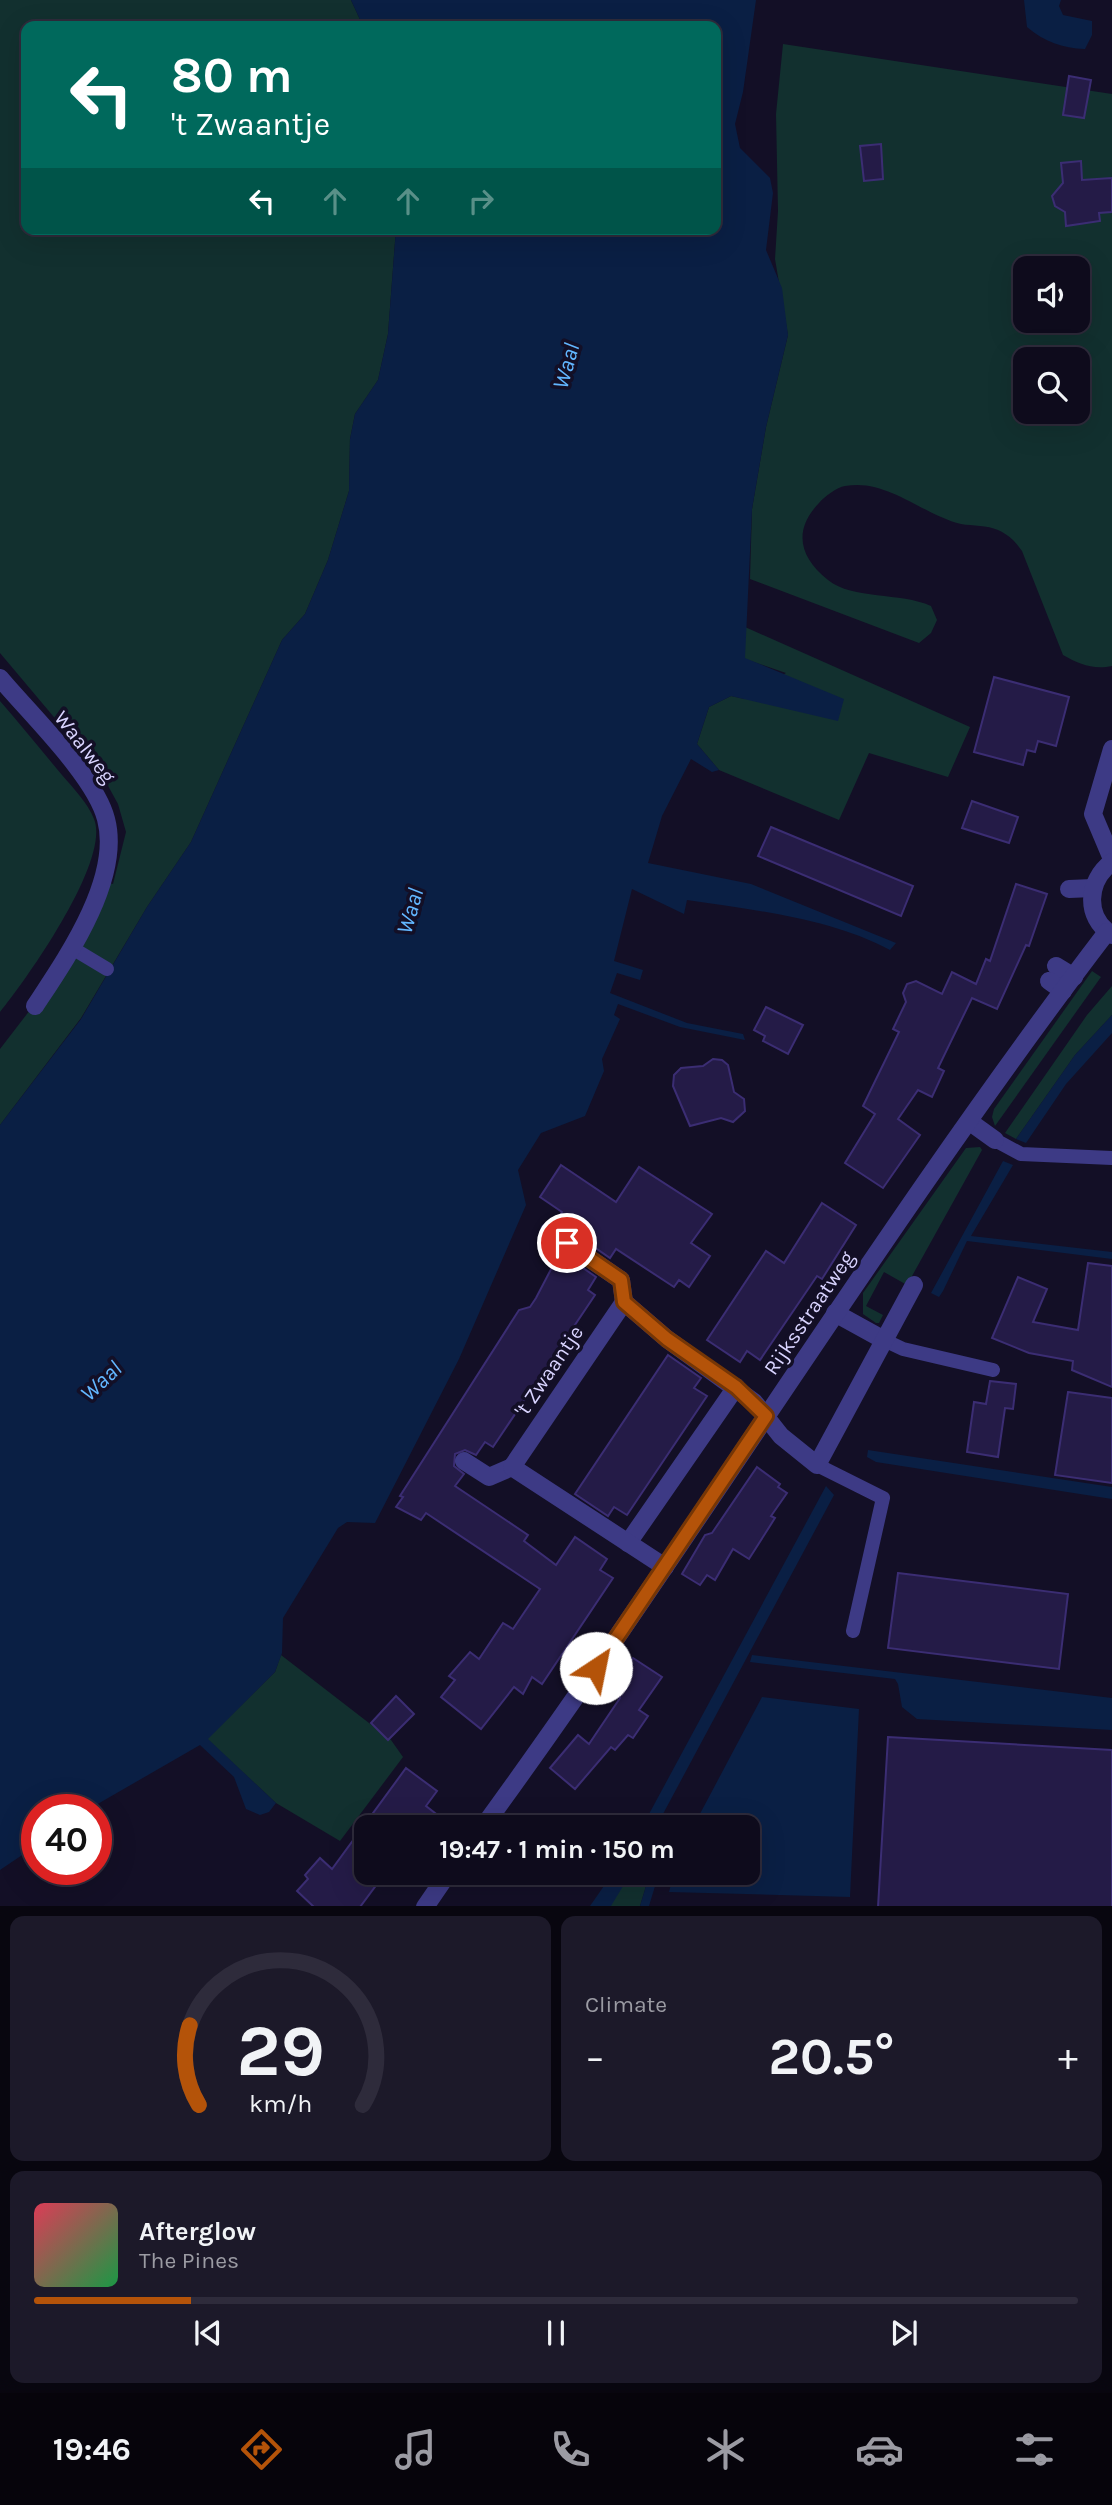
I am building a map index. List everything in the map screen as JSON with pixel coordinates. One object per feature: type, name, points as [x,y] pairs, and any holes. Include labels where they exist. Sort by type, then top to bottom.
[{"type":"street","name":"Waalweg","points":[[0,678],[94,791],[106,817],[109,835],[99,892],[72,948],[35,1006]]},
{"type":"street","points":[[1110,934],[1093,912],[1093,888],[1100,873],[1112,861],[1093,814],[1112,748]]},
{"type":"street","points":[[1069,889],[1093,888]]},
{"type":"street","name":"Rijksstraatweg","points":[[491,1815],[665,1567],[835,1313],[970,1122],[1060,979],[1110,934]]},
{"type":"street","points":[[970,1122],[995,1140]]},
{"type":"street","points":[[549,1231],[621,1280],[624,1302],[667,1339],[736,1387],[766,1416],[781,1436],[817,1465],[914,1285]]},
{"type":"street","name":"'t Zwaantje","points":[[512,1467],[624,1302]]},
{"type":"street","points":[[835,1313],[884,1340]]},
{"type":"street","points":[[628,1543],[736,1387]]},
{"type":"street","points":[[464,1461],[489,1477],[512,1467],[665,1567]]},
{"type":"street","points":[[425,1906],[440,1885]]},
{"type":"lane","points":[[72,948],[107,969]]},
{"type":"lane","points":[[995,1140],[1021,1154],[1112,1158]]},
{"type":"lane","points":[[884,1340],[903,1349],[993,1370]]},
{"type":"lane","points":[[817,1465],[883,1498],[853,1631]]},
{"type":"green space","points":[[0,0],[351,0],[361,21],[21,21],[21,235],[396,235],[388,334],[378,380],[355,414],[350,439],[349,491],[328,560],[305,614],[282,640],[191,842],[147,907],[81,1018],[0,1125],[0,1049],[70,958],[110,883],[113,884],[126,832],[118,804],[101,773],[0,653]]},
{"type":"green space","points":[[783,44],[1112,94],[1112,666],[1086,665],[1063,655],[1022,551],[1009,536],[994,528],[961,524],[947,519],[875,487],[842,487],[831,493],[821,501],[805,523],[803,543],[818,571],[838,586],[850,591],[905,599],[931,606],[937,620],[931,633],[919,643],[750,579],[752,509],[766,427],[788,335],[775,259],[778,211],[776,114]]},
{"type":"green space","points":[[745,627],[970,727],[948,777],[869,753],[839,820],[719,770],[697,744],[709,707],[731,696],[745,699],[786,673],[745,659]]},
{"type":"green space","points":[[0,701],[84,801],[94,819],[96,838],[90,862],[64,918],[0,1012]]},
{"type":"green space","points":[[1092,971],[1101,977],[995,1126],[992,1117],[994,1109]]},
{"type":"green space","points":[[1112,986],[1112,1015],[1075,1055],[1016,1139],[1005,1133],[1087,1015]]},
{"type":"green space","points":[[980,1147],[982,1150],[907,1285],[884,1272],[866,1306],[883,1315],[879,1323],[876,1323],[863,1314],[863,1293],[966,1148]]},
{"type":"green space","points":[[281,1655],[391,1740],[403,1757],[360,1815],[354,1815],[354,1822],[340,1841],[276,1803],[207,1739],[275,1672]]},
{"type":"green space","points":[[606,1885],[646,1885],[640,1906],[592,1906]]},
{"type":"water","name":"Waal","points":[[351,0],[756,0],[743,92],[735,124],[740,148],[770,178],[773,193],[766,250],[782,288],[788,335],[766,427],[752,509],[745,658],[844,699],[838,721],[731,696],[709,707],[697,744],[719,770],[712,772],[691,759],[662,816],[648,863],[751,884],[896,943],[890,950],[867,939],[817,923],[687,900],[684,914],[632,889],[614,961],[643,970],[640,980],[617,973],[610,993],[687,1023],[743,1034],[745,1040],[680,1027],[618,1004],[614,1015],[620,1019],[602,1059],[604,1071],[585,1116],[541,1133],[518,1170],[526,1205],[459,1359],[375,1523],[347,1522],[338,1528],[283,1618],[282,1653],[275,1672],[208,1739],[276,1803],[269,1812],[260,1815],[246,1809],[234,1777],[200,1745],[112,1796],[21,1794],[21,1856],[0,1870],[0,1125],[81,1019],[147,907],[191,842],[282,640],[305,614],[328,560],[349,491],[350,439],[355,414],[378,380],[388,334],[396,235],[721,235],[721,21],[361,21]]},
{"type":"water","points":[[1024,0],[1061,0],[1059,6],[1063,15],[1092,21],[1092,35],[1085,49],[1054,43],[1027,27]]},
{"type":"water","points":[[1112,1015],[1112,1033],[1066,1084],[1026,1143],[1016,1139],[1075,1055]]},
{"type":"water","points":[[1003,1161],[1013,1165],[971,1236],[1112,1252],[1112,1259],[967,1241],[939,1297],[931,1293]]},
{"type":"water","points":[[868,1450],[1112,1487],[1112,1499],[876,1462],[867,1457]]},
{"type":"water","points":[[826,1486],[834,1495],[662,1815],[648,1815]]},
{"type":"water","points":[[752,1655],[1112,1698],[1112,1730],[917,1719],[902,1707],[895,1679],[750,1662]]},
{"type":"water","points":[[762,1697],[859,1709],[850,1897],[669,1892],[671,1885],[760,1885],[760,1815],[699,1815]]},
{"type":"water","points":[[605,1885],[624,1885],[611,1906],[590,1906]]},
{"type":"water","points":[[646,1885],[655,1885],[649,1906],[640,1906]]},
{"type":"building","points":[[1069,76],[1091,80],[1084,118],[1063,115]]},
{"type":"building","points":[[881,144],[883,179],[864,181],[860,146]]},
{"type":"building","points":[[1081,161],[1082,180],[1112,178],[1112,212],[1099,213],[1100,221],[1066,226],[1065,212],[1055,206],[1052,196],[1063,183],[1061,163]]},
{"type":"building","points":[[994,677],[1069,697],[1056,746],[1038,741],[1035,752],[1027,750],[1023,765],[974,752]]},
{"type":"building","points":[[972,801],[1018,817],[1009,843],[962,828]]},
{"type":"building","points":[[771,827],[913,886],[901,916],[758,856]]},
{"type":"building","points":[[1016,884],[1047,894],[1029,946],[1026,945],[997,1009],[972,998],[938,1068],[944,1071],[932,1097],[918,1090],[898,1119],[920,1135],[883,1188],[845,1163],[875,1114],[863,1106],[899,1032],[893,1029],[906,1002],[903,993],[907,984],[916,981],[942,994],[952,972],[976,984],[986,959],[990,961]]},
{"type":"building","points":[[766,1007],[803,1025],[788,1054],[763,1041],[765,1036],[754,1030]]},
{"type":"building","points":[[713,1059],[722,1060],[728,1065],[734,1092],[744,1099],[745,1111],[733,1122],[721,1118],[690,1126],[673,1086],[674,1075],[681,1068],[703,1066]]},
{"type":"building","points":[[561,1165],[616,1202],[639,1167],[712,1214],[691,1243],[710,1256],[689,1287],[679,1280],[674,1287],[616,1249],[610,1258],[557,1221],[562,1212],[540,1197]]},
{"type":"building","points":[[822,1203],[856,1225],[822,1279],[817,1276],[760,1360],[747,1351],[740,1362],[707,1340],[766,1251],[784,1263]]},
{"type":"building","points":[[560,1252],[596,1277],[588,1290],[595,1295],[493,1447],[485,1442],[476,1455],[465,1450],[455,1454],[454,1466],[464,1474],[455,1486],[528,1535],[524,1541],[556,1565],[575,1537],[607,1559],[600,1570],[613,1578],[542,1684],[532,1677],[523,1694],[514,1687],[481,1729],[441,1697],[455,1680],[449,1676],[470,1652],[479,1659],[503,1623],[513,1629],[540,1589],[426,1513],[421,1520],[396,1507],[403,1497],[400,1496],[519,1310],[530,1307],[536,1298]]},
{"type":"building","points":[[1088,1263],[1112,1266],[1112,1387],[1072,1370],[1073,1361],[1029,1353],[992,1338],[1018,1277],[1047,1289],[1033,1322],[1078,1330]]},
{"type":"building","points":[[668,1355],[701,1378],[694,1388],[707,1396],[627,1515],[614,1507],[608,1516],[575,1494]]},
{"type":"building","points":[[990,1381],[1016,1384],[1013,1409],[1005,1408],[998,1457],[967,1452],[974,1402],[986,1404]]},
{"type":"building","points":[[1068,1392],[1112,1398],[1112,1483],[1055,1475]]},
{"type":"building","points":[[757,1467],[780,1484],[778,1487],[787,1493],[771,1516],[775,1518],[749,1559],[733,1549],[715,1580],[707,1575],[700,1585],[682,1574],[705,1535],[712,1533]]},
{"type":"building","points":[[898,1573],[1068,1594],[1059,1669],[888,1648]]},
{"type":"building","points":[[633,1658],[662,1677],[639,1710],[648,1716],[633,1738],[628,1735],[615,1750],[611,1747],[575,1789],[550,1768],[578,1735],[589,1744],[620,1698],[610,1691]]},
{"type":"building","points":[[396,1696],[414,1714],[388,1740],[371,1723]]},
{"type":"building","points":[[888,1737],[1112,1750],[1112,1906],[878,1906]]},
{"type":"building","points":[[406,1768],[437,1791],[426,1806],[438,1815],[372,1815]]},
{"type":"building","points":[[354,1839],[354,1885],[376,1885],[361,1906],[313,1906],[297,1891],[308,1879],[305,1875],[320,1858],[332,1869]]},
{"type":"route","points":[[567,1243],[621,1280],[624,1302],[667,1339],[736,1387],[766,1416],[596,1668]]}]
